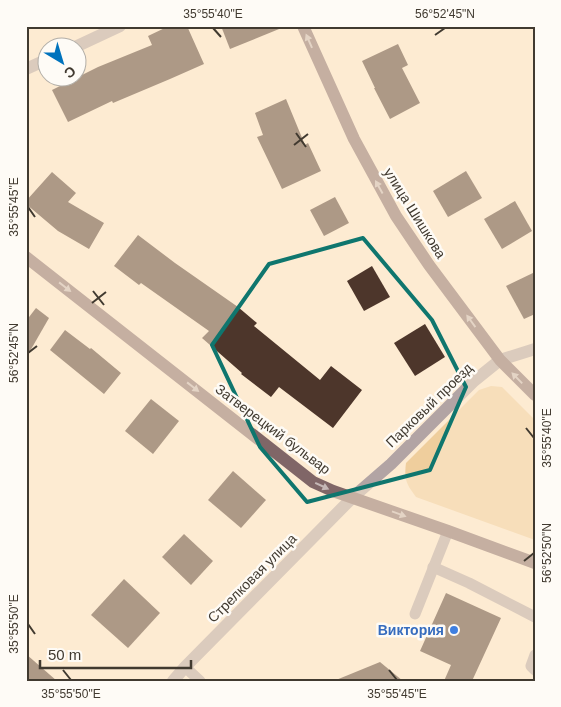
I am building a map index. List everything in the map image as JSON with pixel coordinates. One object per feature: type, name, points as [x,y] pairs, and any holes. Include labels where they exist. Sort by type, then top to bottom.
[{"type":"main road","name":"улица Шишкова","points":[[303,26],[354,139],[396,216],[441,281],[500,360],[535,395]]},
{"type":"main road","name":"Затверецкий бульвар","points":[[26,257],[313,482],[333,491],[535,563]]},
{"type":"street","points":[[88,41],[120,26]]},
{"type":"street","points":[[26,69],[38,64]]},
{"type":"street","name":"Парковый проезд","points":[[353,497],[391,464],[474,381],[500,360],[535,349]]},
{"type":"street","name":"Стрелковая улица","points":[[173,681],[353,497]]},
{"type":"lane","points":[[416,614],[448,531]]},
{"type":"lane","points":[[433,568],[469,583],[535,616]]},
{"type":"lane","points":[[535,655],[531,666],[535,670]]},
{"type":"lane","points":[[185,667],[200,681]]},
{"type":"highlighted area","points":[[363,238],[432,320],[466,387],[430,470],[307,502],[260,447],[212,345],[269,264]]},
{"type":"shaded area","points":[[491,386],[502,387],[535,420],[535,540],[416,497],[407,481],[405,473],[406,463],[479,390]]},
{"type":"building","points":[[169,26],[187,26],[204,64],[113,103],[112,101],[68,122],[52,90],[56,88],[88,88],[88,72],[152,45],[148,36]]},
{"type":"building","points":[[221,26],[284,26],[284,27],[230,49]]},
{"type":"building","points":[[398,44],[408,65],[402,68],[420,103],[390,119],[362,61]]},
{"type":"building","points":[[286,99],[305,145],[308,143],[321,171],[282,189],[257,137],[263,135],[255,113]]},
{"type":"building","points":[[466,171],[482,198],[448,217],[433,191]]},
{"type":"building","points":[[52,172],[76,193],[68,202],[104,223],[89,249],[58,231],[26,204],[26,201]]},
{"type":"building","points":[[335,197],[349,223],[324,236],[310,210]]},
{"type":"building","points":[[515,201],[532,231],[502,249],[484,219]]},
{"type":"building","points":[[138,235],[238,307],[257,323],[254,326],[320,380],[331,366],[362,390],[333,428],[279,387],[271,397],[241,374],[202,338],[209,331],[141,283],[139,285],[114,266]]},
{"type":"building","points":[[372,266],[390,297],[364,311],[347,281]]},
{"type":"building","points":[[535,272],[535,314],[524,319],[506,286]]},
{"type":"building","points":[[36,308],[49,318],[26,358],[26,321]]},
{"type":"building","points":[[425,324],[445,357],[415,376],[394,343]]},
{"type":"building","points":[[65,330],[91,348],[121,373],[104,394],[50,350]]},
{"type":"building","points":[[151,399],[179,421],[153,454],[125,431]]},
{"type":"building","points":[[233,471],[266,500],[241,528],[208,500]]},
{"type":"building","points":[[184,534],[213,561],[191,585],[162,557]]},
{"type":"building","points":[[124,579],[160,613],[128,648],[91,615]]},
{"type":"building","points":[[446,593],[501,618],[472,681],[444,681],[451,665],[420,651]]},
{"type":"building","points":[[26,654],[57,681],[26,681]]},
{"type":"building","points":[[380,662],[403,681],[336,681],[336,680]]},
{"type":"place","name":"Виктория","points":[[454,630]]}]
